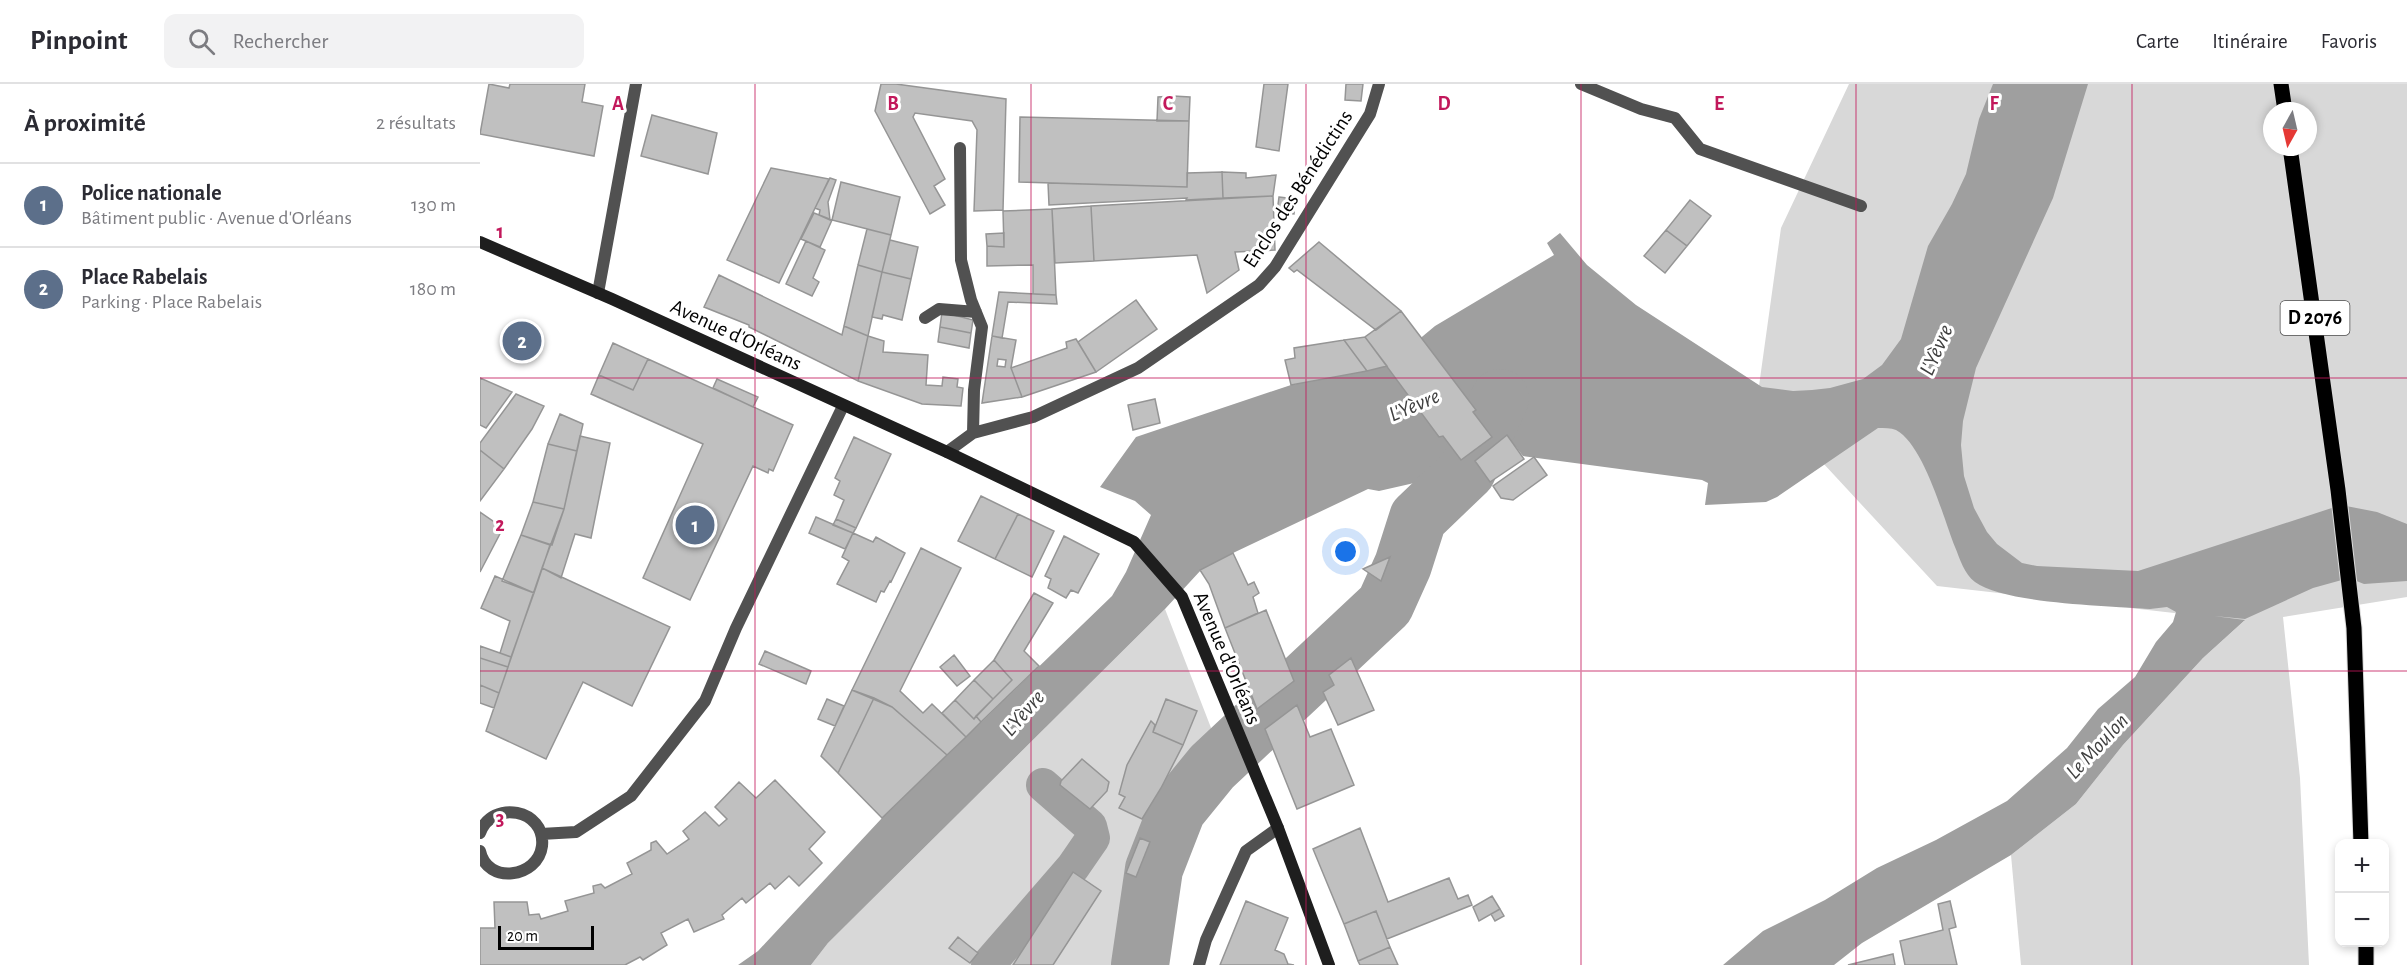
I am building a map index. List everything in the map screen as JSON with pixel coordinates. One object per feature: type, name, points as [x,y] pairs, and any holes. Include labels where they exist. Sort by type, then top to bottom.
[{"type":"main road","points":[[2281,84],[2284,102]]},
{"type":"main road","name":"D 2076","points":[[2291,156],[2338,490],[2354,628],[2361,839]]},
{"type":"main road","name":"Avenue d'Orléans","points":[[480,242],[612,299],[947,452],[1134,542],[1182,597],[1278,828],[1329,965]]},
{"type":"main road","points":[[2366,947],[2366,965]]},
{"type":"street","points":[[598,293],[636,84]]},
{"type":"street","points":[[1581,84],[1641,110],[1675,118],[1700,149],[1861,206]]},
{"type":"street","name":"Enclos des Bénédictins","points":[[947,452],[973,432],[1033,417],[1138,368],[1259,285],[1275,267],[1370,114],[1381,85]]},
{"type":"street","points":[[960,148],[960,260],[982,327],[974,390],[973,432]]},
{"type":"street","points":[[925,318],[939,309],[976,312]]},
{"type":"street","points":[[541,834],[576,832],[631,796],[705,701],[736,628],[843,406]]},
{"type":"street","points":[[480,833],[492,816],[502,812],[516,811],[527,815],[536,824],[541,834],[542,845],[539,856],[532,866],[512,874],[494,870],[487,864],[480,850]]},
{"type":"street","points":[[1199,965],[1206,940],[1246,851],[1278,828]]},
{"type":"shaded area","points":[[1849,84],[2407,84],[2407,597],[2283,617],[2300,778],[2309,965],[2021,965],[2011,855],[2076,804],[2123,745],[2203,658],[2244,621],[1937,586],[1758,393],[1781,228]]},
{"type":"shaded area","points":[[1165,609],[1213,733],[1166,810],[1150,842],[1136,877],[1131,914],[1117,965],[811,965],[828,943]]},
{"type":"water","points":[[1993,84],[2088,84],[2053,198],[1976,368],[1963,421],[1961,445],[1964,476],[1974,508],[1987,532],[1997,544],[2022,563],[2037,566],[2138,571],[2341,505],[2377,512],[2407,524],[2407,581],[2364,584],[2349,578],[2313,588],[2245,619],[2214,616],[2245,620],[2203,658],[2123,745],[2076,804],[2011,855],[1862,943],[1834,965],[1723,965],[1763,931],[1825,900],[1877,868],[1936,840],[2007,801],[2067,748],[2098,709],[2135,677],[2156,642],[2173,622],[2176,612],[2167,607],[2150,609],[2059,603],[2009,595],[1975,582],[1968,575],[1961,561],[1924,466],[1906,438],[1894,429],[1878,428],[1777,497],[1766,502],[1705,505],[1708,483],[1702,480],[1523,456],[1507,436],[1475,461],[1467,471],[1379,491],[1368,489],[1201,570],[1165,609],[828,943],[811,965],[738,965],[758,951],[882,818],[1112,596],[1126,572],[1151,515],[1135,501],[1100,487],[1136,437],[1291,385],[1387,366],[1435,326],[1554,255],[1547,243],[1560,233],[1587,265],[1636,305],[1762,387],[1793,391],[1812,390],[1830,388],[1863,379],[1882,365],[1901,339],[1928,246],[1966,174],[1979,119]]},
{"type":"water","points":[[1213,733],[1226,775],[1199,801],[1168,858],[1150,929],[1147,965],[1117,965],[1131,914],[1136,877],[1150,842],[1166,810]]},
{"type":"building","points":[[489,84],[509,88],[510,84],[585,84],[582,102],[603,106],[594,156],[480,134]]},
{"type":"building","points":[[881,84],[1006,99],[1003,210],[974,211],[977,130],[972,121],[915,113],[913,117],[945,179],[934,186],[945,205],[930,214],[875,111]]},
{"type":"building","points":[[1264,84],[1288,84],[1279,151],[1256,147]]},
{"type":"building","points":[[1346,84],[1363,84],[1361,101],[1345,100]]},
{"type":"building","points":[[1158,97],[1190,97],[1189,121],[1157,121]]},
{"type":"building","points":[[652,115],[717,133],[708,174],[641,156]]},
{"type":"building","points":[[1020,117],[1189,121],[1187,187],[1019,182]]},
{"type":"building","points":[[771,168],[829,179],[779,283],[727,260]]},
{"type":"building","points":[[1222,172],[1223,198],[1049,205],[1048,183],[1187,187],[1187,173]]},
{"type":"building","points":[[1222,172],[1246,173],[1246,178],[1276,175],[1273,196],[1223,198]]},
{"type":"building","points":[[830,178],[836,180],[828,202],[830,220],[819,215],[820,210],[815,208]]},
{"type":"building","points":[[841,182],[900,197],[891,235],[832,220]]},
{"type":"building","points":[[1273,196],[1275,250],[1235,252],[1239,270],[1207,293],[1197,255],[1094,261],[1091,206]]},
{"type":"building","points":[[1279,197],[1295,199],[1294,214],[1277,212]]},
{"type":"building","points":[[1690,200],[1711,216],[1687,246],[1666,230]]},
{"type":"building","points":[[1091,206],[1094,261],[1055,263],[1052,209]]},
{"type":"building","points":[[1052,209],[1056,295],[1033,294],[1033,265],[987,266],[987,246],[1004,247],[1003,211]]},
{"type":"building","points":[[814,213],[832,220],[820,247],[801,239]]},
{"type":"building","points":[[867,229],[891,235],[882,272],[858,265]]},
{"type":"building","points":[[1666,230],[1687,246],[1665,273],[1644,256]]},
{"type":"building","points":[[1004,233],[1004,247],[987,246],[986,234]]},
{"type":"building","points":[[890,240],[918,247],[911,279],[882,272]]},
{"type":"building","points":[[806,241],[825,250],[813,278],[819,282],[812,296],[786,284]]},
{"type":"building","points":[[1319,242],[1401,311],[1376,330],[1297,270],[1294,272],[1289,268]]},
{"type":"building","points":[[858,265],[882,272],[868,336],[844,326]]},
{"type":"building","points":[[882,272],[911,279],[902,320],[883,315],[882,319],[872,317]]},
{"type":"building","points":[[719,275],[842,335],[844,326],[868,336],[858,381],[749,325],[704,307]]},
{"type":"building","points":[[999,292],[1056,295],[1057,304],[1008,302],[1002,338],[992,336]]},
{"type":"building","points":[[1136,300],[1157,329],[1096,372],[1078,342]]},
{"type":"building","points":[[1401,311],[1476,410],[1473,412],[1492,437],[1461,460],[1443,436],[1439,437],[1365,337]]},
{"type":"building","points":[[942,312],[973,320],[971,333],[940,327]]},
{"type":"building","points":[[940,327],[971,333],[969,348],[938,342]]},
{"type":"building","points":[[868,336],[884,341],[883,352],[928,355],[926,385],[942,386],[943,377],[958,379],[957,387],[963,388],[961,406],[922,404],[858,381]]},
{"type":"building","points":[[992,336],[1016,340],[1011,368],[1022,397],[982,403]],"holes":[[[998,359],[1006,360],[1005,367],[997,366]]]},
{"type":"building","points":[[1365,337],[1387,366],[1367,371],[1344,340]]},
{"type":"building","points":[[1076,339],[1096,372],[1022,397],[1011,368],[1067,348],[1066,342]]},
{"type":"building","points":[[1344,340],[1367,371],[1291,385],[1285,360],[1295,358],[1294,348]]},
{"type":"building","points":[[613,343],[648,359],[633,390],[599,375]]},
{"type":"building","points":[[648,359],[793,425],[773,471],[769,469],[768,473],[753,466],[690,600],[643,578],[703,444],[591,394],[599,375],[633,390]]},
{"type":"building","points":[[480,378],[512,392],[486,428],[480,425]]},
{"type":"building","points":[[717,379],[758,397],[753,407],[713,388]]},
{"type":"building","points":[[516,394],[544,406],[532,429],[504,469],[480,450],[480,443]]},
{"type":"building","points":[[1155,399],[1160,423],[1133,430],[1128,405]]},
{"type":"building","points":[[560,414],[583,424],[577,451],[548,444]]},
{"type":"building","points":[[1507,435],[1524,459],[1490,482],[1475,461]]},
{"type":"building","points":[[580,436],[610,443],[591,538],[575,534],[561,578],[542,568],[564,509]]},
{"type":"building","points":[[854,437],[891,454],[856,528],[836,519],[844,500],[834,495],[840,481],[835,478]]},
{"type":"building","points":[[548,444],[577,451],[564,509],[533,502]]},
{"type":"building","points":[[480,450],[504,469],[480,501]]},
{"type":"building","points":[[1534,457],[1547,475],[1513,500],[1501,498],[1493,486]]},
{"type":"building","points":[[981,496],[1018,514],[995,559],[958,541]]},
{"type":"building","points":[[533,502],[564,509],[552,545],[521,535]]},
{"type":"building","points":[[480,512],[503,528],[480,572]]},
{"type":"building","points":[[1018,514],[1054,531],[1032,577],[995,559]]},
{"type":"building","points":[[816,517],[853,533],[845,549],[809,533]]},
{"type":"building","points":[[836,519],[856,528],[853,533],[833,525]]},
{"type":"building","points":[[853,533],[873,542],[876,537],[905,553],[891,582],[884,592],[881,591],[876,602],[837,584],[849,561],[842,557]]},
{"type":"building","points":[[521,535],[550,545],[534,593],[502,581]]},
{"type":"building","points":[[1064,536],[1099,554],[1078,593],[1071,590],[1066,598],[1048,588],[1051,579],[1045,576]]},
{"type":"building","points":[[921,548],[961,568],[900,691],[923,713],[932,704],[966,737],[947,755],[892,707],[852,690]]},
{"type":"building","points":[[1233,553],[1248,585],[1254,582],[1259,593],[1253,597],[1258,613],[1225,628],[1209,584],[1200,570]]},
{"type":"building","points":[[1390,557],[1381,581],[1363,569]]},
{"type":"building","points":[[542,568],[670,627],[632,706],[583,682],[546,759],[486,731]]},
{"type":"building","points":[[495,576],[534,593],[511,657],[500,653],[510,621],[481,608]]},
{"type":"building","points":[[1034,593],[1053,603],[1024,651],[1039,666],[981,722],[976,716],[1012,680],[994,660]]},
{"type":"building","points":[[1266,610],[1294,681],[1257,709],[1225,628]]},
{"type":"building","points":[[480,646],[511,657],[508,667],[480,658]]},
{"type":"building","points":[[765,651],[811,671],[806,684],[759,664]]},
{"type":"building","points":[[954,655],[970,676],[957,686],[940,667]]},
{"type":"building","points":[[480,658],[508,667],[499,693],[480,685]]},
{"type":"building","points":[[1351,658],[1374,710],[1338,725],[1323,692],[1334,685],[1329,675]]},
{"type":"building","points":[[994,660],[1012,680],[993,699],[974,680]]},
{"type":"building","points":[[974,680],[993,699],[974,719],[955,700]]},
{"type":"building","points":[[480,685],[499,693],[494,708],[480,703]]},
{"type":"building","points":[[852,690],[874,698],[838,773],[821,756]]},
{"type":"building","points":[[874,698],[892,707],[947,755],[882,818],[838,773]]},
{"type":"building","points":[[827,699],[844,706],[835,726],[818,719]]},
{"type":"building","points":[[1166,699],[1197,711],[1183,745],[1153,732]]},
{"type":"building","points":[[955,700],[974,719],[976,716],[981,722],[966,737],[942,713]]},
{"type":"building","points":[[1297,705],[1310,737],[1331,729],[1354,785],[1297,809],[1265,729]]},
{"type":"building","points":[[1151,721],[1155,725],[1153,732],[1183,745],[1142,819],[1119,808],[1125,797],[1119,794],[1127,765]]},
{"type":"building","points":[[1082,759],[1109,782],[1107,791],[1090,809],[1060,785],[1061,781]]},
{"type":"building","points":[[775,780],[825,832],[809,849],[822,863],[799,886],[789,876],[775,889],[770,883],[746,903],[742,898],[722,915],[724,919],[694,932],[688,919],[661,933],[667,945],[643,960],[640,957],[625,965],[480,965],[480,928],[495,928],[494,902],[527,902],[529,915],[539,914],[541,919],[568,911],[565,901],[594,893],[593,886],[601,884],[605,888],[632,874],[627,863],[651,850],[651,843],[656,841],[667,854],[689,839],[683,831],[705,812],[719,826],[727,819],[715,807],[739,782],[756,798]]},
{"type":"building","points":[[1360,828],[1388,902],[1449,878],[1458,899],[1468,895],[1472,905],[1387,939],[1376,911],[1344,924],[1313,849]]},
{"type":"building","points":[[1140,838],[1150,842],[1136,877],[1126,873]]},
{"type":"building","points":[[1073,872],[1101,891],[1053,965],[1013,965]]},
{"type":"building","points":[[1492,896],[1500,909],[1479,921],[1473,907]]},
{"type":"building","points":[[1246,901],[1288,918],[1275,950],[1284,954],[1288,964],[1294,965],[1220,965]]},
{"type":"building","points":[[1950,901],[1956,927],[1949,929],[1957,965],[1905,965],[1900,941],[1943,930],[1938,904]]},
{"type":"building","points":[[1500,909],[1504,916],[1495,921],[1491,914]]},
{"type":"building","points":[[1376,911],[1390,947],[1358,961],[1344,924]]},
{"type":"building","points":[[958,937],[978,953],[970,963],[949,948]]},
{"type":"building","points":[[1390,947],[1398,965],[1360,965],[1358,961]]},
{"type":"building","points":[[1893,954],[1895,965],[1848,965]]},
{"type":"waterway","points":[[1140,965],[1154,869],[1177,810],[1212,767],[1385,605],[1403,565],[1418,518],[1467,471],[1500,398]]},
{"type":"waterway","points":[[988,965],[1073,867],[1093,838],[1090,826],[1043,785]]},
{"type":"place","name":"Place Rabelais","points":[[522,341]]},
{"type":"place","name":"Police nationale","points":[[695,525]]},
{"type":"water label","name":"L'Yèvre","points":[[1936,350]]},
{"type":"water label","name":"L'Yèvre","points":[[1414,405]]},
{"type":"water label","name":"L'Yèvre","points":[[1023,713]]},
{"type":"water label","name":"Le Moulon","points":[[2097,746]]}]
